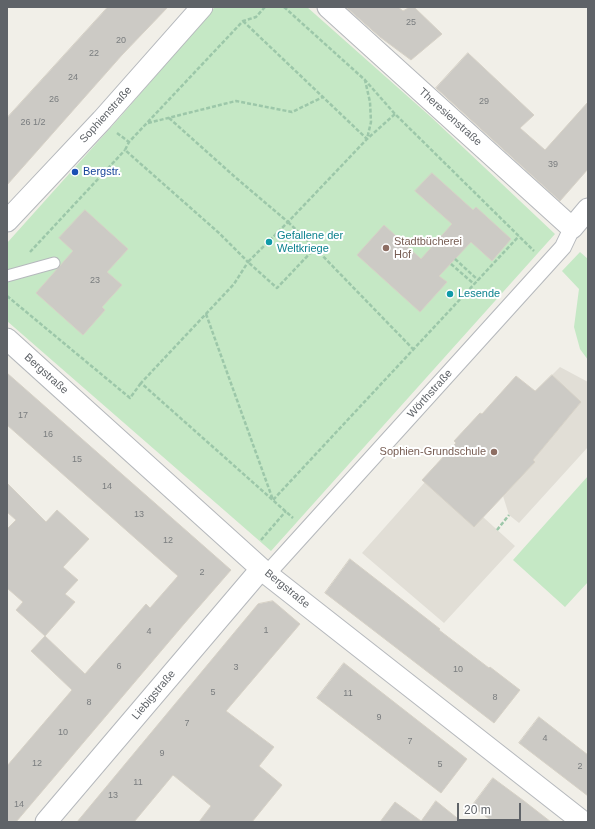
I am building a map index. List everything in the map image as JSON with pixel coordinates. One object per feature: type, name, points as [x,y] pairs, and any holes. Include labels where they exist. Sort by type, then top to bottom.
[{"type":"street","name":"Sophienstraße","points":[[7,221],[92,131],[202,7]]},
{"type":"street","name":"Theresienstraße","points":[[328,7],[572,228]]},
{"type":"street","name":"Wörthstraße","points":[[259,566],[307,531],[563,247],[572,228],[588,210]]},
{"type":"street","name":"Bergstraße","points":[[7,339],[259,566],[582,822]]},
{"type":"street","name":"Liebigstraße","points":[[46,822],[259,566]]},
{"type":"lane","points":[[8,276],[54,263]]},
{"type":"path","points":[[8,276],[125,150],[147,123],[243,21],[256,16],[265,7]]},
{"type":"path","points":[[284,7],[366,80],[394,114],[548,264]]},
{"type":"path","points":[[243,21],[366,139]]},
{"type":"path","points":[[366,80],[370,102],[371,122],[366,139]]},
{"type":"path","points":[[147,123],[236,101],[292,112],[323,97]]},
{"type":"path","points":[[7,296],[130,398],[141,383],[234,284],[248,262],[366,139],[394,114]]},
{"type":"path","points":[[169,118],[234,178],[288,222],[413,349]]},
{"type":"path","points":[[125,150],[219,233],[248,262],[278,288],[315,248]]},
{"type":"path","points":[[273,500],[519,236]]},
{"type":"path","points":[[455,259],[478,280]]},
{"type":"path","points":[[451,264],[474,284]]},
{"type":"path","points":[[206,314],[273,500]]},
{"type":"path","points":[[141,383],[307,531]]},
{"type":"path","points":[[259,566],[286,511]]},
{"type":"path","points":[[497,530],[509,515]]},
{"type":"shaded area","points":[[560,367],[588,382],[588,447],[519,523],[509,515],[503,496],[535,462],[533,460],[580,403],[552,375]]},
{"type":"shaded area","points":[[425,482],[474,527],[483,517],[515,546],[444,623],[362,553]]},
{"type":"green space","points":[[215,7],[307,7],[431,117],[555,234],[271,551],[7,321],[7,243],[121,116]]},
{"type":"green space","points":[[580,252],[588,259],[588,360],[580,349],[574,327],[579,289],[562,271]]},
{"type":"green space","points":[[588,476],[588,582],[565,607],[513,560]]},
{"type":"building","points":[[108,7],[168,7],[122,55],[7,185],[7,118]]},
{"type":"building","points":[[346,7],[398,7],[403,11],[410,7],[414,7],[442,34],[411,60],[380,37]]},
{"type":"building","points":[[468,53],[534,115],[520,128],[545,150],[588,102],[588,169],[560,201],[436,88]]},
{"type":"building","name":"Stadtbücherei Hof","points":[[432,173],[473,210],[476,207],[511,239],[492,261],[471,242],[439,276],[447,282],[420,312],[357,255],[384,225],[421,259],[452,224],[415,191]]},
{"type":"building","points":[[85,210],[128,249],[107,272],[122,285],[102,307],[105,310],[83,335],[36,293],[73,251],[59,238]]},
{"type":"building","points":[[7,373],[231,570],[16,822],[7,822],[7,766],[72,690],[31,651],[45,636],[85,674],[146,604],[150,608],[178,576],[7,425]]},
{"type":"building","name":"Sophien-Grundschule","points":[[552,375],[581,402],[533,460],[535,462],[474,527],[422,480],[456,443],[454,441],[480,413],[482,414],[516,376],[535,391]]},
{"type":"building","points":[[7,483],[46,522],[57,510],[89,539],[63,567],[78,580],[65,594],[75,602],[45,636],[16,610],[23,602],[7,588],[7,529],[16,520],[7,512]]},
{"type":"building","points":[[350,559],[440,629],[439,630],[520,690],[494,723],[325,593]]},
{"type":"building","points":[[273,601],[300,624],[226,711],[274,747],[259,766],[282,785],[252,822],[199,822],[211,806],[173,775],[134,822],[77,822],[258,604]]},
{"type":"building","points":[[344,663],[467,759],[441,793],[317,698]]},
{"type":"building","points":[[539,717],[588,755],[588,796],[519,743]]},
{"type":"building","points":[[493,778],[551,822],[493,822],[472,806]]},
{"type":"building","points":[[436,801],[462,822],[380,822],[395,802],[421,821]]},
{"type":"place","name":"Bergstr.","points":[[75,172]]},
{"type":"place","name":"Gefallene der Weltkriege","points":[[269,242]]},
{"type":"place","name":"Stadtbücherei Hof","points":[[386,248]]},
{"type":"place","name":"Lesende","points":[[450,294]]},
{"type":"place","name":"Sophien-Grundschule","points":[[494,452]]}]
